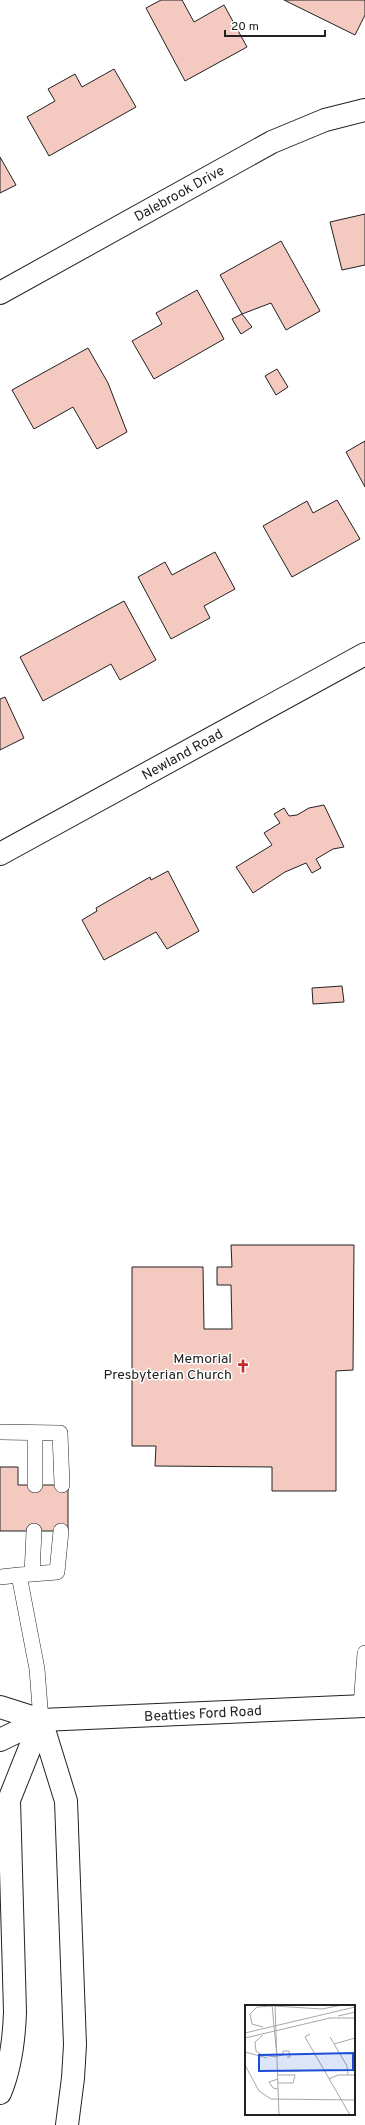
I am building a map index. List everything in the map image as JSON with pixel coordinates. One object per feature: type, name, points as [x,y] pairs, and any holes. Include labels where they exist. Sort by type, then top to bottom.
[{"type":"main road","name":"Dalebrook Drive","points":[[0,293],[272,142],[325,120],[365,110]]},
{"type":"main road","name":"Newland Road","points":[[0,854],[365,654]]},
{"type":"main road","name":"Beatties Ford Road","points":[[0,1707],[41,1720],[363,1706]]},
{"type":"main road","name":"Beatties Ford Road","points":[[0,1740],[41,1720]]},
{"type":"main road","points":[[0,2093],[10,2062],[14,2037],[15,2012],[9,1800],[41,1720]]},
{"type":"main road","points":[[41,1720],[66,1801],[75,2045],[74,2078],[67,2125]]},
{"type":"lane","points":[[0,1432],[60,1433],[62,1485]]},
{"type":"lane","points":[[35,1433],[35,1485]]},
{"type":"lane","points":[[34,1531],[26,1575],[37,1669],[41,1720]]},
{"type":"lane","points":[[0,1577],[57,1572],[61,1531]]},
{"type":"lane","points":[[363,1706],[365,1653]]},
{"type":"building","points":[[161,0],[182,0],[194,22],[224,5],[247,47],[185,81],[146,8]]},
{"type":"building","points":[[284,0],[365,0],[365,15],[355,35]]},
{"type":"building","points":[[114,69],[136,107],[49,156],[27,117],[55,101],[48,89],[75,74],[82,87]]},
{"type":"building","points":[[0,157],[16,185],[0,193]]},
{"type":"building","points":[[365,214],[365,265],[342,270],[330,222]]},
{"type":"building","points":[[281,241],[320,311],[286,330],[271,303],[242,314],[220,275]]},
{"type":"building","points":[[197,290],[224,339],[154,379],[132,341],[162,324],[156,313]]},
{"type":"building","points":[[242,314],[252,327],[241,334],[232,319]]},
{"type":"building","points":[[88,348],[108,383],[127,432],[97,449],[73,407],[34,429],[12,390]]},
{"type":"building","points":[[277,369],[288,387],[276,395],[265,376]]},
{"type":"building","points":[[365,441],[365,487],[346,452]]},
{"type":"building","points":[[337,500],[360,539],[292,577],[263,526],[307,501],[313,513]]},
{"type":"building","points":[[215,552],[235,589],[204,606],[210,618],[171,639],[138,577],[165,562],[172,575]]},
{"type":"building","points":[[124,601],[156,660],[120,680],[111,664],[43,701],[20,657]]},
{"type":"building","points":[[5,697],[24,738],[0,750],[0,699]]},
{"type":"building","points":[[324,805],[344,847],[333,849],[316,859],[321,868],[312,873],[306,863],[285,872],[253,893],[236,867],[272,845],[264,833],[280,823],[274,814],[284,808],[289,816],[297,815],[309,808]]},
{"type":"building","points":[[168,871],[199,931],[167,949],[156,932],[104,960],[82,920],[97,911],[96,908],[150,877],[151,880]]},
{"type":"building","points":[[342,986],[344,1002],[313,1004],[312,988]]},
{"type":"building","name":"Memorial Presbyterian Church","points":[[231,1245],[354,1245],[353,1370],[336,1371],[336,1491],[272,1491],[272,1467],[155,1466],[156,1446],[132,1446],[132,1267],[203,1267],[204,1329],[232,1329],[231,1285],[217,1285],[217,1267],[232,1267]]},
{"type":"building","points":[[0,1467],[18,1467],[18,1485],[68,1485],[68,1531],[0,1531]]},
{"type":"place","name":"Memorial Presbyterian Church","points":[[243,1366]]}]
